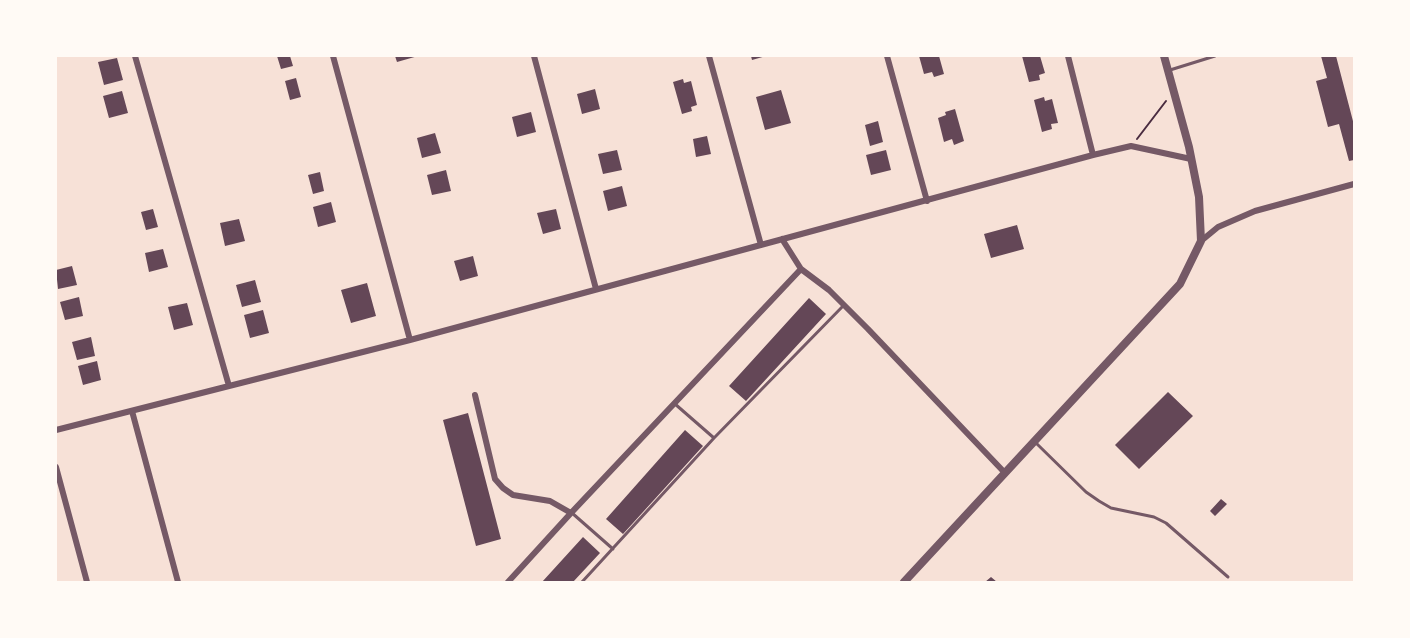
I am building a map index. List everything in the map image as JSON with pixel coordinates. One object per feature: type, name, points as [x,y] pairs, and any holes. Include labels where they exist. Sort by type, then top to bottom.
[{"type":"street","points":[[135,56],[228,386]]},
{"type":"street","points":[[333,56],[410,340]]},
{"type":"street","points":[[534,56],[596,289]]},
{"type":"street","points":[[709,56],[761,245]]},
{"type":"street","points":[[887,56],[927,201]]},
{"type":"street","points":[[1068,56],[1093,155]]},
{"type":"street","points":[[1164,56],[1199,197],[1201,241]]},
{"type":"street","points":[[56,430],[410,340],[1093,155],[1131,146],[1191,159]]},
{"type":"street","points":[[904,582],[1180,284],[1201,241],[1218,227],[1255,211],[1354,184]]},
{"type":"street","points":[[782,239],[801,269],[844,305],[1005,473]]},
{"type":"street","points":[[508,582],[801,269]]},
{"type":"street","points":[[475,395],[495,479],[513,495],[550,501],[571,513]]},
{"type":"street","points":[[132,411],[178,582]]},
{"type":"street","points":[[56,467],[87,582]]},
{"type":"lane","points":[[1168,71],[1215,56]]},
{"type":"lane","points":[[582,582],[714,438],[844,305]]},
{"type":"lane","points":[[674,403],[714,438]]},
{"type":"lane","points":[[1035,441],[1092,496],[1111,508],[1154,517],[1166,523],[1228,577]]},
{"type":"lane","points":[[571,513],[613,549]]},
{"type":"path","points":[[1131,146],[1174,91]]},
{"type":"building","points":[[277,56],[290,56],[293,66],[281,69]]},
{"type":"building","points":[[395,56],[418,56],[397,62]]},
{"type":"building","points":[[751,56],[766,56],[752,60]]},
{"type":"building","points":[[919,56],[939,56],[944,74],[934,77],[932,72],[924,74]]},
{"type":"building","points":[[1022,56],[1040,56],[1045,73],[1039,75],[1040,80],[1029,82]]},
{"type":"building","points":[[1321,56],[1336,56],[1354,125],[1354,160],[1349,161],[1339,124],[1328,127],[1316,81],[1327,78]]},
{"type":"building","points":[[117,58],[123,80],[104,85],[98,62]]},
{"type":"building","points":[[296,78],[301,97],[290,100],[285,81]]},
{"type":"building","points":[[683,79],[684,83],[691,81],[697,105],[691,107],[692,111],[682,114],[673,82]]},
{"type":"building","points":[[595,89],[600,109],[582,114],[577,94]]},
{"type":"building","points":[[781,90],[791,123],[765,130],[756,97]]},
{"type":"building","points":[[122,91],[128,113],[109,118],[103,96]]},
{"type":"building","points":[[1044,97],[1045,101],[1052,99],[1058,123],[1051,124],[1052,129],[1042,132],[1034,100]]},
{"type":"building","points":[[955,109],[964,141],[954,145],[952,139],[944,142],[938,118],[946,115],[945,112]]},
{"type":"building","points":[[531,112],[536,132],[517,137],[512,117]]},
{"type":"building","points":[[878,121],[883,142],[870,146],[865,125]]},
{"type":"building","points":[[435,133],[441,153],[422,158],[417,138]]},
{"type":"building","points":[[707,136],[711,154],[696,157],[693,139]]},
{"type":"building","points":[[617,150],[622,170],[603,174],[598,154]]},
{"type":"building","points":[[886,150],[891,170],[871,175],[866,155]]},
{"type":"building","points":[[446,170],[451,191],[432,195],[427,175]]},
{"type":"building","points":[[320,172],[324,191],[313,194],[308,175]]},
{"type":"building","points":[[622,186],[627,206],[608,211],[603,191]]},
{"type":"building","points":[[331,202],[336,222],[318,227],[313,207]]},
{"type":"building","points":[[153,209],[158,227],[146,230],[141,212]]},
{"type":"building","points":[[556,209],[561,229],[543,234],[537,213]]},
{"type":"building","points":[[239,219],[245,241],[225,246],[220,223]]},
{"type":"building","points":[[1017,225],[1024,249],[991,258],[984,234]]},
{"type":"building","points":[[163,249],[168,267],[149,272],[145,253]]},
{"type":"building","points":[[473,256],[478,276],[460,281],[454,261]]},
{"type":"building","points":[[72,266],[77,285],[58,289],[56,270]]},
{"type":"building","points":[[255,280],[261,302],[242,307],[236,285]]},
{"type":"building","points":[[367,283],[376,316],[351,323],[341,290]]},
{"type":"building","points":[[79,297],[83,316],[65,320],[60,302]]},
{"type":"building","points":[[809,298],[826,314],[746,401],[729,386]]},
{"type":"building","points":[[187,303],[193,325],[174,330],[168,307]]},
{"type":"building","points":[[263,310],[269,333],[250,338],[244,315]]},
{"type":"building","points":[[91,337],[95,356],[77,360],[72,342]]},
{"type":"building","points":[[97,361],[101,380],[83,385],[78,366]]},
{"type":"building","points":[[1168,392],[1193,416],[1139,469],[1115,445]]},
{"type":"building","points":[[468,413],[501,539],[476,546],[443,420]]},
{"type":"building","points":[[685,430],[703,446],[623,534],[606,519]]},
{"type":"building","points":[[1221,499],[1227,504],[1215,516],[1210,511]]},
{"type":"building","points":[[583,537],[600,553],[573,582],[542,582]]},
{"type":"building","points":[[991,577],[997,582],[985,582]]}]
